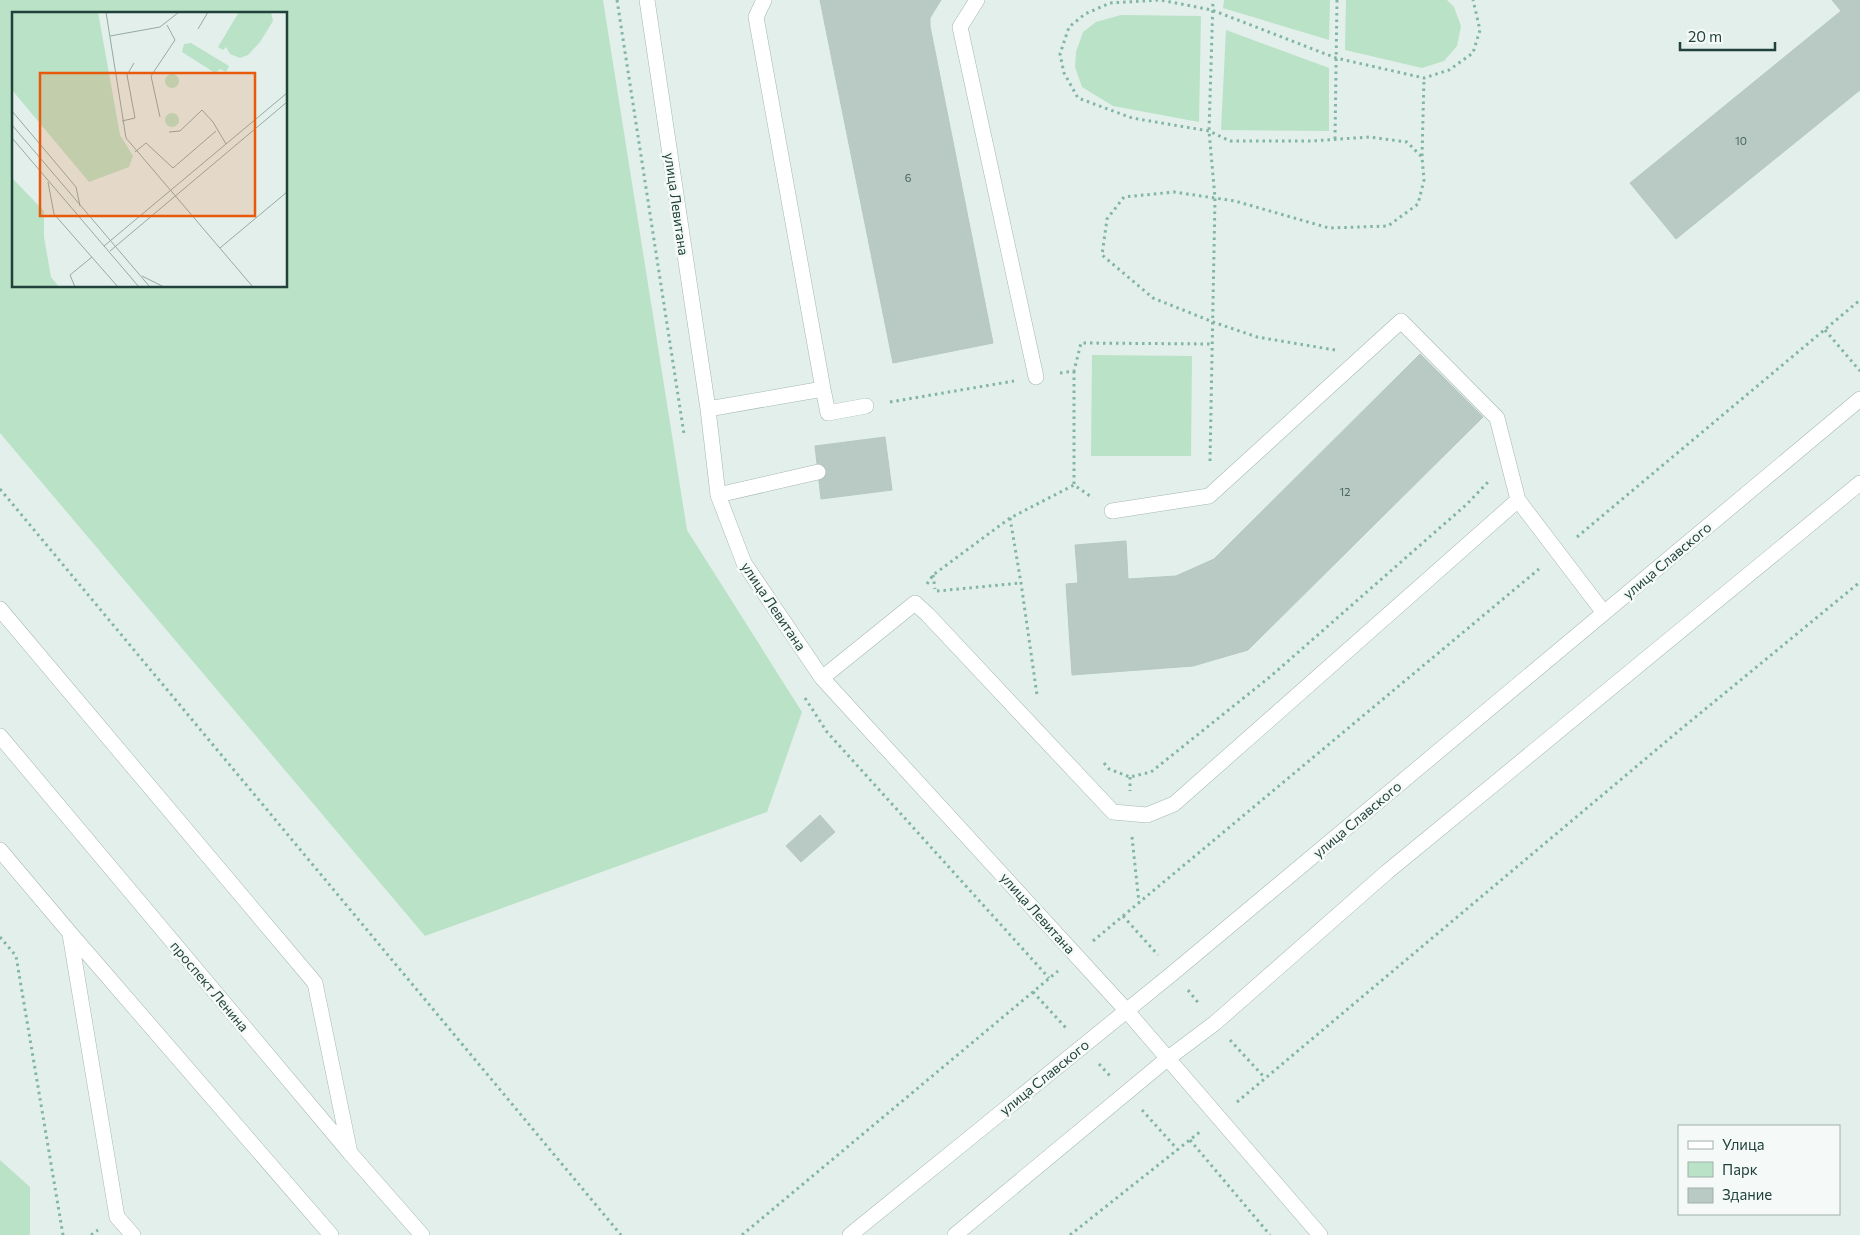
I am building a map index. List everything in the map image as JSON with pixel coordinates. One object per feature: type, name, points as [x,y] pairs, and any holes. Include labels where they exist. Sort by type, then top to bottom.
[{"type":"street","name":"улица Левитана","points":[[647,0],[708,409],[718,496],[744,563],[822,678],[1076,954],[1320,1235]]},
{"type":"street","points":[[764,0],[756,17],[828,414],[866,406]]},
{"type":"street","points":[[977,0],[960,27],[1036,377]]},
{"type":"street","points":[[1112,511],[1209,496],[1401,321],[1497,418],[1518,500],[1604,613]]},
{"type":"street","points":[[708,409],[823,389]]},
{"type":"street","name":"улица Славского","points":[[850,1235],[1173,972],[1860,399]]},
{"type":"street","points":[[718,496],[818,472]]},
{"type":"street","points":[[955,1235],[1167,1059],[1215,1023],[1387,872],[1860,483]]},
{"type":"street","points":[[822,678],[915,603],[1113,812],[1147,816],[1174,804],[1518,500]]},
{"type":"street","points":[[0,609],[315,983],[350,1153]]},
{"type":"street","name":"проспект Ленина","points":[[0,736],[350,1153],[422,1235]]},
{"type":"street","points":[[0,850],[331,1235]]},
{"type":"street","points":[[70,933],[117,1217],[133,1235]]},
{"type":"path","points":[[617,0],[685,440]]},
{"type":"path","points":[[1422,157],[1408,142],[1369,137],[1230,141],[1209,131],[1132,118],[1078,98],[1064,73],[1060,54],[1069,27],[1085,14],[1110,3],[1160,0],[1212,10],[1336,58],[1424,78],[1449,70],[1473,53],[1480,30],[1473,0]]},
{"type":"path","points":[[1209,496],[1215,198],[1209,131],[1213,0]]},
{"type":"path","points":[[1335,139],[1337,0]]},
{"type":"path","points":[[1364,355],[1257,337],[1153,298],[1102,255],[1107,219],[1124,197],[1174,192],[1235,201],[1329,228],[1388,226],[1418,204],[1424,180],[1422,157],[1424,78]]},
{"type":"path","points":[[742,1235],[1860,300]]},
{"type":"path","points":[[1825,330],[1860,371]]},
{"type":"path","points":[[1074,371],[1074,485]]},
{"type":"path","points":[[1103,762],[1109,769],[1130,777],[1151,772],[1271,676],[1467,504],[1508,461]]},
{"type":"path","points":[[1074,485],[1112,511]]},
{"type":"path","points":[[915,603],[934,575],[1010,518],[1074,485]]},
{"type":"path","points":[[0,489],[621,1235]]},
{"type":"path","points":[[1010,518],[1037,698],[1030,692]]},
{"type":"path","points":[[934,575],[935,591],[939,599]]},
{"type":"path","points":[[1070,1235],[1218,1118],[1674,735],[1860,582]]},
{"type":"path","points":[[935,591],[1021,583]]},
{"type":"path","points":[[800,691],[827,732],[1049,978]]},
{"type":"path","points":[[1123,916],[1265,1078]]},
{"type":"path","points":[[0,937],[16,956],[63,1235]]},
{"type":"path","points":[[1033,992],[1178,1150]]},
{"type":"path","points":[[1190,1140],[1270,1235]]},
{"type":"green space","points":[[0,0],[603,0],[687,530],[802,712],[767,812],[425,936],[0,433]]},
{"type":"green space","points":[[1224,0],[1330,0],[1329,40],[1223,8]]},
{"type":"green space","points":[[1346,0],[1447,0],[1454,7],[1461,26],[1457,46],[1444,61],[1422,68],[1345,50]]},
{"type":"green space","points":[[1121,15],[1201,16],[1199,122],[1113,106],[1082,87],[1075,67],[1076,52],[1083,32],[1096,22]]},
{"type":"green space","points":[[1226,30],[1329,68],[1329,131],[1221,130]]},
{"type":"green space","points":[[1092,355],[1192,356],[1191,456],[1091,456]]},
{"type":"green space","points":[[0,1160],[30,1187],[30,1235],[0,1235]]},
{"type":"building","points":[[820,0],[941,0],[930,18],[930,26],[993,343],[893,363]]},
{"type":"building","points":[[1832,0],[1860,0],[1860,90],[1676,239],[1630,183],[1841,11]]},
{"type":"building","points":[[1420,354],[1483,417],[1248,650],[1193,666],[1072,675],[1066,584],[1078,583],[1075,545],[1126,541],[1128,579],[1176,576],[1214,559]]},
{"type":"building","points":[[885,437],[892,490],[821,499],[815,446]]},
{"type":"building","points":[[820,815],[835,832],[801,862],[786,846]]}]
